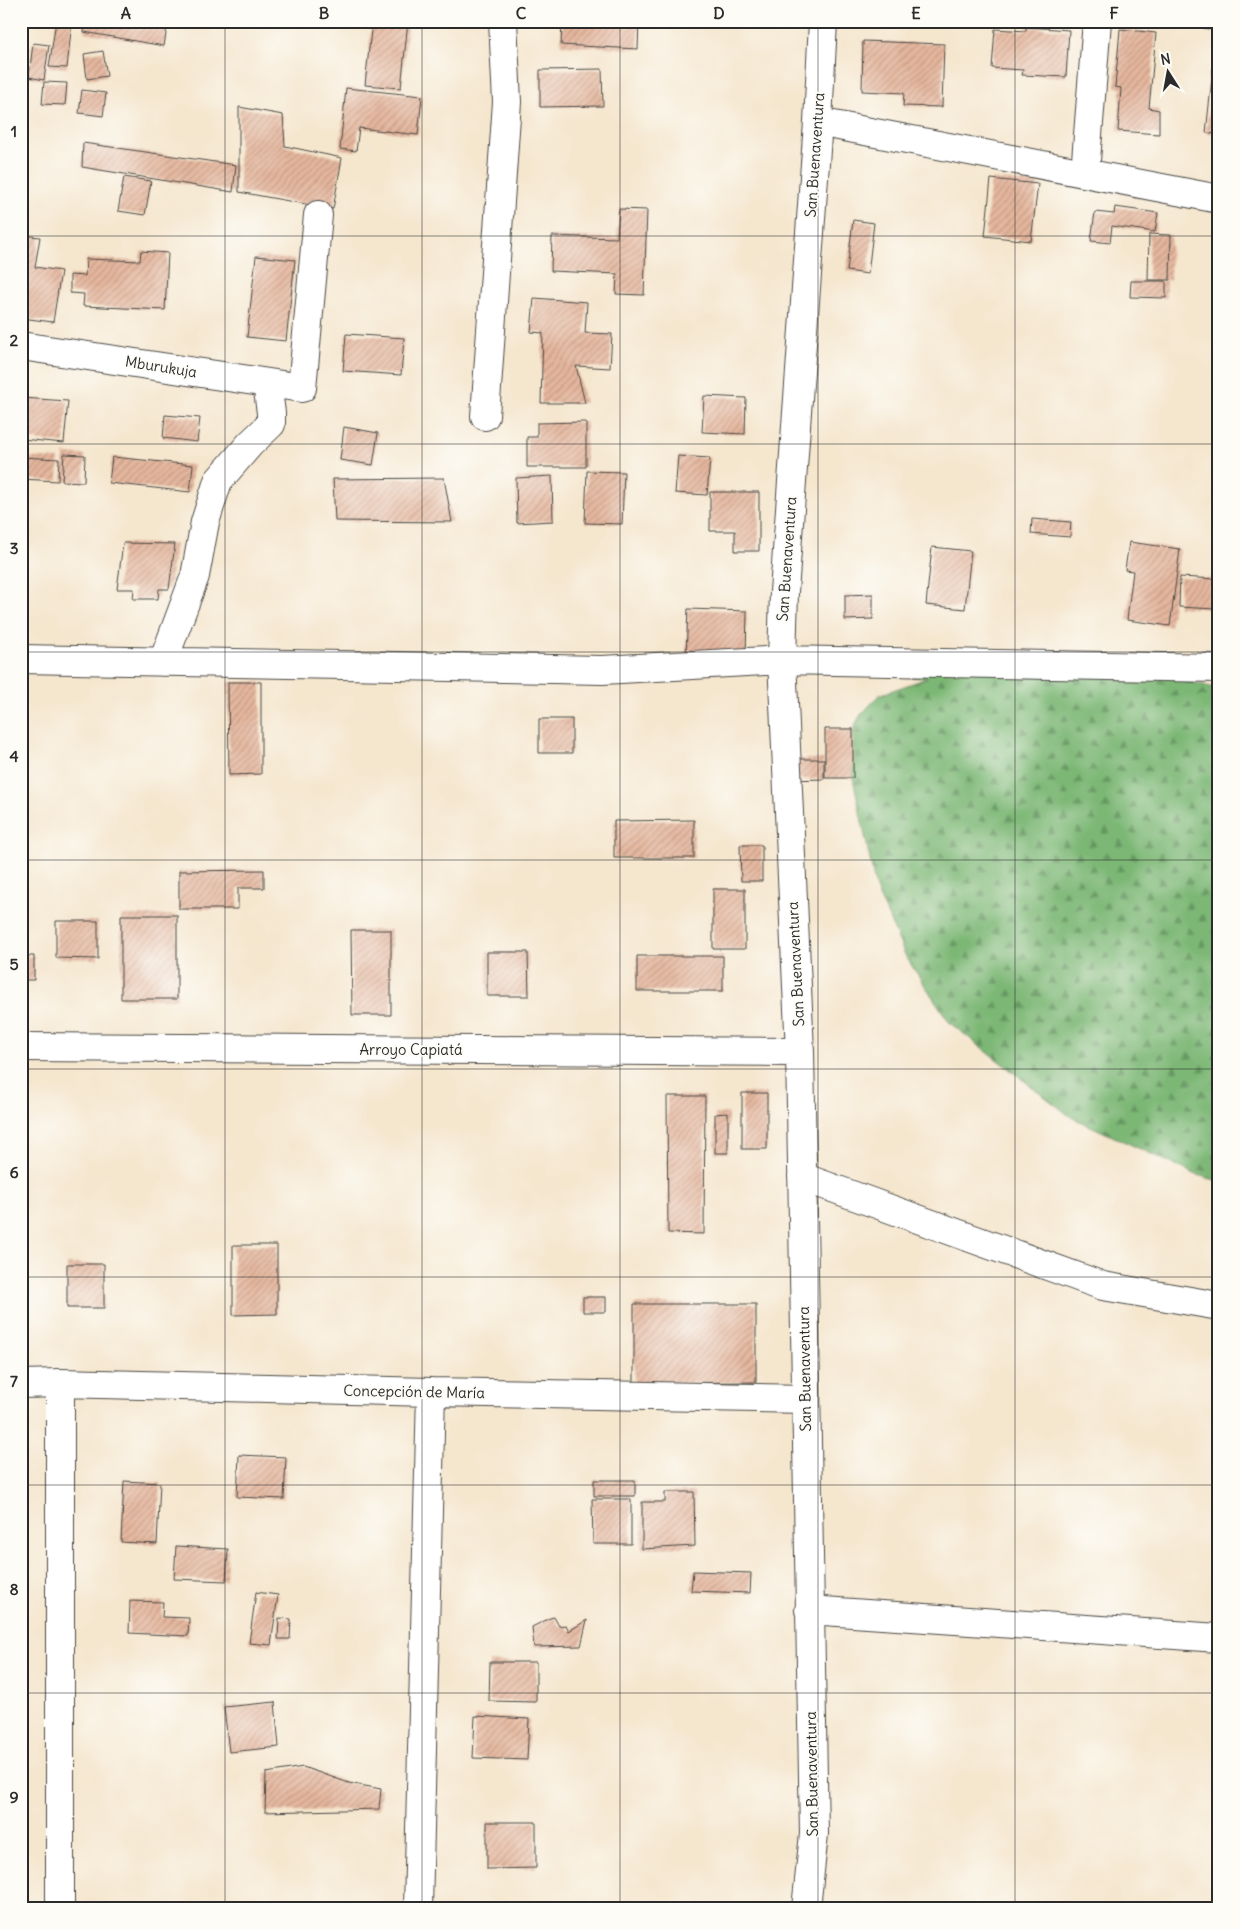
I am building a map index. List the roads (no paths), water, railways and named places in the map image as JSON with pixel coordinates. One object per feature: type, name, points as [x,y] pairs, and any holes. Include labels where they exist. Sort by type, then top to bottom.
[{"type":"street","name":"San Buenaventura","points":[[806,1908],[814,1834],[800,1052],[782,660],[784,592],[818,122],[823,21]]},
{"type":"street","points":[[1085,173],[1097,21]]},
{"type":"street","points":[[485,416],[507,102],[497,22]]},
{"type":"street","points":[[818,122],[1219,199]]},
{"type":"street","name":"Mburukuja","points":[[21,346],[302,388],[318,215]]},
{"type":"street","points":[[163,662],[195,576],[205,522],[218,480],[250,444],[271,424],[267,383]]},
{"type":"street","points":[[21,659],[602,670],[782,660],[1219,668]]},
{"type":"street","name":"Arroyo Capiatá","points":[[21,1048],[800,1052]]},
{"type":"street","points":[[802,1177],[1103,1286],[1219,1306]]},
{"type":"street","points":[[60,1383],[60,1908]]},
{"type":"street","name":"Concepción de María","points":[[21,1384],[60,1383],[806,1399]]},
{"type":"street","points":[[418,1908],[431,1392]]},
{"type":"street","points":[[809,1610],[1219,1638]]}]
